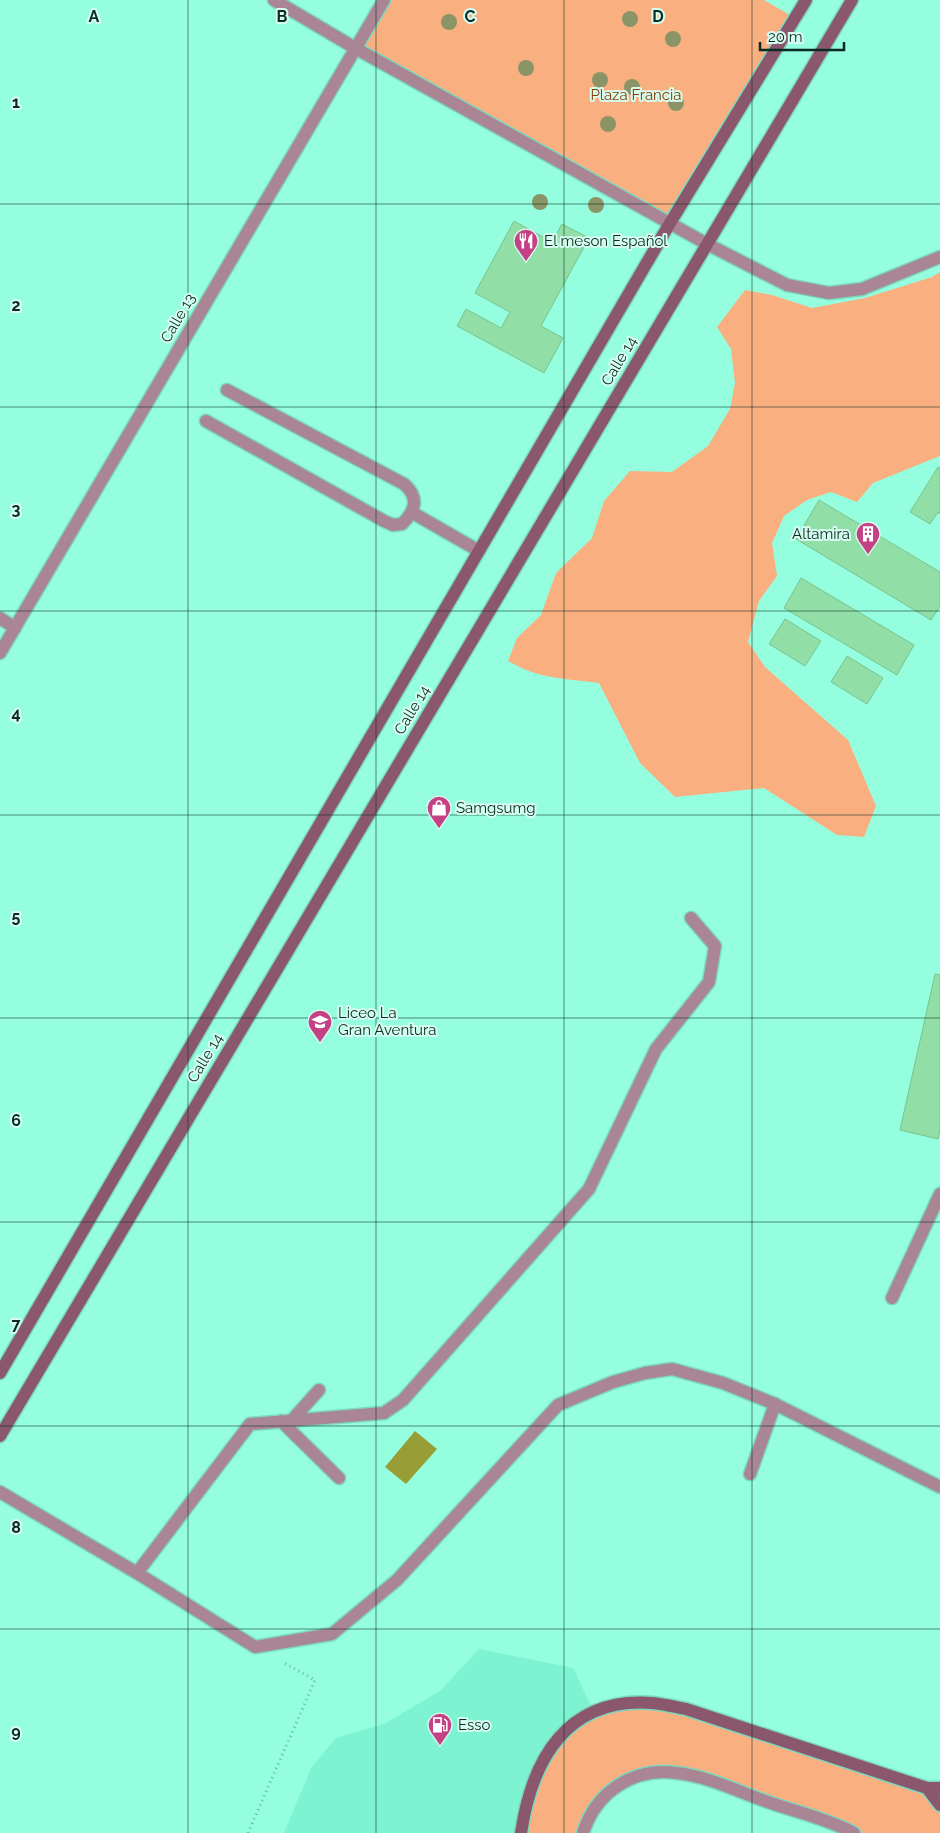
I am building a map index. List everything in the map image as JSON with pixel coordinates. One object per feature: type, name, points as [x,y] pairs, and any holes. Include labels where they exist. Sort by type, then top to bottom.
[{"type":"main road","name":"Calle 14","points":[[0,1373],[670,223],[806,0]]},
{"type":"main road","name":"Calle 14","points":[[0,1436],[852,0]]},
{"type":"main road","points":[[521,1833],[526,1803],[535,1775],[545,1755],[558,1738],[576,1722],[594,1712],[615,1705],[633,1703],[654,1703],[686,1709],[934,1788],[940,1805]]},
{"type":"street","points":[[274,0],[355,48],[707,244],[787,285],[829,293],[862,289],[940,257]]},
{"type":"street","name":"Calle 13","points":[[0,653],[384,0]]},
{"type":"street","points":[[206,421],[393,525],[402,524],[413,513],[415,502],[412,491],[404,484],[227,390]]},
{"type":"street","points":[[413,513],[479,551]]},
{"type":"street","points":[[0,618],[15,628]]},
{"type":"street","points":[[137,1573],[250,1424],[384,1413],[402,1400],[589,1189],[656,1049],[709,982],[715,946],[691,918]]},
{"type":"street","points":[[892,1298],[940,1194]]},
{"type":"street","points":[[0,1492],[137,1573],[255,1648],[332,1634],[398,1580],[558,1405],[613,1382],[645,1373],[672,1370],[724,1383],[775,1404],[940,1487]]},
{"type":"street","points":[[286,1421],[319,1390]]},
{"type":"street","points":[[750,1474],[775,1404]]},
{"type":"street","points":[[286,1421],[339,1478]]},
{"type":"street","points":[[583,1833],[596,1804],[612,1788],[632,1778],[653,1772],[678,1772],[854,1833]]},
{"type":"path","points":[[248,1833],[315,1680],[255,1648]]},
{"type":"shaded area","points":[[415,1431],[437,1449],[406,1484],[385,1467]]},
{"type":"shaded area","name":"Esso","points":[[479,1649],[573,1668],[594,1712],[521,1833],[284,1833],[311,1768],[336,1738],[384,1724],[440,1691]]},
{"type":"green space","name":"Plaza Francia","points":[[384,0],[764,0],[795,18],[670,223],[355,48]]},
{"type":"green space","points":[[940,272],[940,456],[873,483],[857,502],[831,492],[807,500],[784,516],[772,543],[777,576],[759,601],[748,642],[765,667],[848,740],[876,806],[864,837],[837,835],[764,788],[675,797],[640,763],[599,683],[542,675],[508,661],[517,638],[541,615],[556,573],[592,538],[604,501],[630,471],[672,472],[708,446],[730,409],[735,383],[731,349],[717,327],[745,290],[772,295],[812,308],[865,298],[932,277]]},
{"type":"green space","points":[[654,1703],[927,1788],[940,1805],[940,1833],[854,1833],[678,1773],[612,1788],[583,1833],[521,1833],[545,1755],[594,1712]]},
{"type":"building","points":[[514,221],[552,242],[562,224],[589,238],[541,326],[563,338],[544,373],[457,326],[466,309],[501,328],[510,312],[475,293]]},
{"type":"building","points":[[938,467],[940,468],[940,514],[938,512],[930,524],[910,512]]},
{"type":"building","name":"Altamira","points":[[819,500],[940,572],[940,606],[931,620],[796,539]]},
{"type":"building","points":[[801,578],[914,645],[897,675],[784,608]]},
{"type":"building","points":[[785,619],[821,641],[805,666],[769,644]]},
{"type":"building","points":[[847,656],[883,678],[867,704],[831,682]]},
{"type":"building","points":[[935,974],[940,975],[940,1129],[938,1139],[900,1130]]},
{"type":"place","name":"El meson Español","points":[[526,262]]},
{"type":"place","name":"Altamira","points":[[868,555]]},
{"type":"place","name":"Samgsumg","points":[[439,829]]},
{"type":"place","name":"Liceo La Gran Aventura","points":[[320,1043]]},
{"type":"place","name":"Esso","points":[[440,1746]]}]
